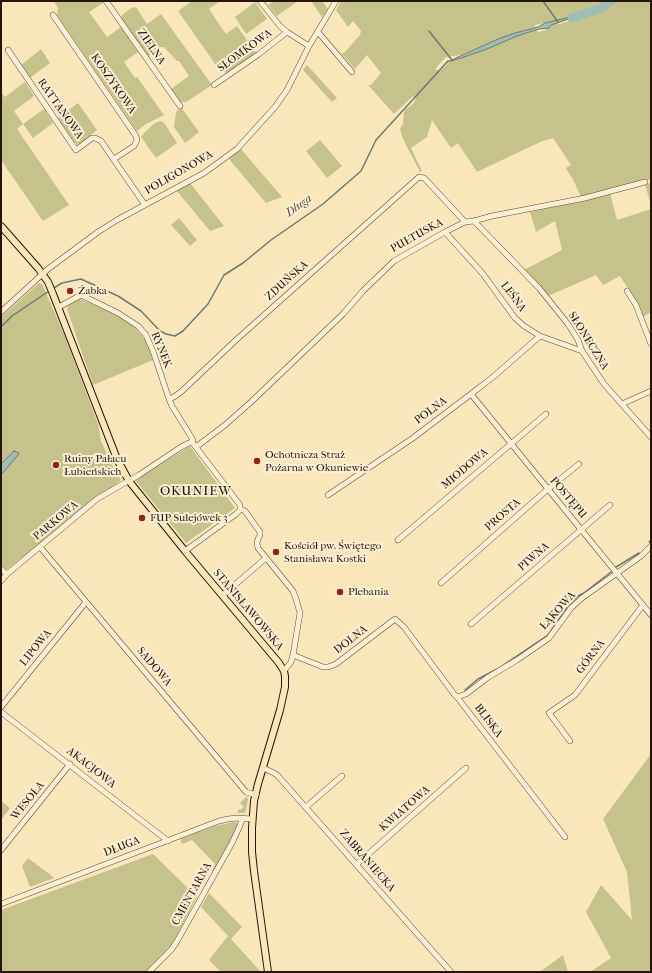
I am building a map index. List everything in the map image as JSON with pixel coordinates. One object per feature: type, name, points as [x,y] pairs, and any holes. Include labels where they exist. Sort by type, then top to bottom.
[{"type":"main road","name":"STANISŁAWOWSKA","points":[[1,226],[38,268],[48,282],[59,306],[117,459],[128,481],[279,663],[284,671]]},
{"type":"main road","points":[[268,972],[252,852],[252,819],[256,795],[285,687],[284,671]]},
{"type":"street","name":"ZIELNA","points":[[106,1],[180,106]]},
{"type":"street","points":[[260,1],[280,26],[309,46]]},
{"type":"street","name":"POLIGONOWA","points":[[1,312],[42,274],[98,232],[117,220],[204,173],[238,149],[275,107],[287,90],[309,46],[336,1]]},
{"type":"street","name":"KOSZYKOWA","points":[[53,15],[136,136],[137,140],[134,146],[114,159]]},
{"type":"street","name":"SŁOMKOWA","points":[[214,86],[287,32]]},
{"type":"street","points":[[318,32],[352,72]]},
{"type":"street","name":"RATTANOWA","points":[[8,50],[76,150],[92,138],[101,141],[145,205]]},
{"type":"street","name":"ZDUŃSKA","points":[[169,399],[182,391],[236,340],[420,177],[427,181],[465,222]]},
{"type":"street","name":"PUŁTUSKA","points":[[196,447],[225,425],[251,402],[343,314],[363,291],[394,261],[465,222],[585,198],[645,182]]},
{"type":"street","name":"SŁONECZNA","points":[[474,221],[539,288],[568,324],[578,340],[582,351],[604,384],[651,437]]},
{"type":"street","name":"LEŚNA","points":[[445,232],[483,274],[515,318],[524,326],[540,336],[582,351]]},
{"type":"street","points":[[628,291],[636,305],[651,344]]},
{"type":"street","name":"RYNEK","points":[[59,306],[81,295],[118,313],[138,326],[146,335],[169,399],[193,440],[192,442],[240,505],[240,509],[245,511],[260,532],[257,545],[266,558]]},
{"type":"street","name":"POLNA","points":[[328,495],[413,438],[493,377],[540,336]]},
{"type":"street","points":[[622,404],[651,390]]},
{"type":"street","name":"POSTĘPU","points":[[471,394],[651,615]]},
{"type":"street","name":"MIODOWA","points":[[398,540],[546,414]]},
{"type":"street","points":[[128,481],[192,442]]},
{"type":"street","name":"PROSTA","points":[[441,583],[548,489],[579,464]]},
{"type":"street","name":"PARKOWA","points":[[1,581],[7,574],[97,499],[128,481]]},
{"type":"street","name":"PIWNA","points":[[471,624],[610,505]]},
{"type":"street","points":[[185,551],[236,514],[240,509]]},
{"type":"street","name":"ŁĄKOWA","points":[[457,697],[466,694],[487,678],[549,638],[571,608],[582,598],[641,556],[651,546]]},
{"type":"street","name":"SADOWA","points":[[40,547],[246,792],[256,795]]},
{"type":"street","points":[[223,595],[266,558],[293,591],[300,614],[293,655],[289,665],[284,671]]},
{"type":"street","points":[[1,568],[7,574]]},
{"type":"street","name":"LIPOWA","points":[[1,707],[86,602]]},
{"type":"street","name":"GÓRNA","points":[[570,740],[549,714],[575,695],[642,605]]},
{"type":"street","name":"DOLNA","points":[[293,655],[323,667],[328,667],[336,664],[395,618]]},
{"type":"street","name":"BLISKA","points":[[395,618],[404,627],[565,837]]},
{"type":"street","name":"AKACJOWA","points":[[1,712],[168,841]]},
{"type":"street","name":"WESOŁA","points":[[1,850],[70,764]]},
{"type":"street","name":"ZABRANIECKA","points":[[263,768],[274,772],[278,776],[451,972]]},
{"type":"street","name":"KWIATOWA","points":[[357,864],[466,768]]},
{"type":"street","points":[[306,807],[342,776]]},
{"type":"street","name":"DŁUGA","points":[[1,904],[219,821],[243,818],[252,819]]},
{"type":"street","name":"CMENTARNA","points":[[149,972],[176,943],[232,842],[243,818]]},
{"type":"shaded area","points":[[54,1],[102,1],[103,3],[89,12],[107,37],[121,27],[138,52],[124,62],[135,78],[137,77],[164,115],[146,124],[137,131],[57,15],[58,8]]},
{"type":"shaded area","points":[[192,1],[220,1],[209,9],[221,27],[226,34],[237,26],[256,53],[228,73],[220,71],[178,11]]},
{"type":"shaded area","points":[[274,1],[298,1],[277,16],[268,5]]},
{"type":"shaded area","points":[[311,1],[322,1],[328,9],[322,17]]},
{"type":"shaded area","points":[[341,1],[609,1],[603,6],[551,23],[535,25],[535,27],[498,39],[461,55],[446,57],[435,69],[440,71],[452,60],[487,49],[517,36],[537,30],[538,32],[546,30],[546,28],[549,28],[551,25],[556,23],[560,24],[601,11],[615,1],[651,1],[651,179],[581,197],[566,168],[571,165],[553,138],[540,142],[477,172],[458,143],[451,148],[432,120],[427,137],[411,148],[422,171],[420,172],[403,139],[400,129],[403,124],[404,112],[416,99],[413,96],[394,114],[368,85],[371,85],[381,73],[367,55],[355,69],[341,53],[344,53],[360,35],[361,31],[353,21],[348,27],[336,10]]},
{"type":"shaded area","points":[[255,2],[267,19],[246,34],[235,17]]},
{"type":"shaded area","points":[[136,7],[147,24],[161,14],[212,85],[186,102],[180,102],[171,89],[189,76],[179,61],[177,61],[164,47],[161,47],[150,55],[149,58],[121,18],[122,15],[131,8]]},
{"type":"shaded area","points":[[41,49],[50,63],[30,78],[21,65]]},
{"type":"shaded area","points":[[307,65],[337,98],[332,102],[303,70]]},
{"type":"shaded area","points":[[25,82],[34,96],[14,111],[23,124],[17,129],[69,205],[43,221],[1,160],[1,92],[5,97]]},
{"type":"shaded area","points":[[78,103],[97,130],[79,144],[75,143],[58,118]]},
{"type":"shaded area","points":[[181,107],[199,132],[185,143],[174,127],[176,112]]},
{"type":"shaded area","points":[[44,109],[53,123],[33,138],[23,124]]},
{"type":"shaded area","points":[[161,121],[165,124],[177,143],[156,158],[141,137],[155,123]]},
{"type":"shaded area","points":[[320,140],[342,166],[327,178],[306,151]]},
{"type":"shaded area","points":[[240,148],[282,197],[266,203],[229,159]]},
{"type":"shaded area","points":[[190,183],[224,226],[210,231],[176,190]]},
{"type":"shaded area","points":[[651,183],[651,206],[645,184]]},
{"type":"shaded area","points":[[610,193],[617,220],[651,209],[651,312],[643,317],[620,276],[603,285],[596,275],[548,296],[524,270],[562,250],[555,221],[536,232],[530,212],[582,201]]},
{"type":"shaded area","points":[[179,218],[197,240],[190,246],[171,225]]},
{"type":"shaded area","points":[[39,283],[42,284],[64,334],[98,424],[101,441],[112,465],[120,477],[120,481],[6,570],[1,564],[1,317]]},
{"type":"shaded area","points":[[79,299],[117,315],[133,325],[146,341],[153,360],[93,385],[67,309],[67,305]]},
{"type":"shaded area","points":[[190,446],[235,508],[186,543],[135,480]]},
{"type":"shaded area","points":[[651,754],[651,972],[590,972],[611,958],[586,912],[601,885],[632,920],[627,872],[603,819]]},
{"type":"shaded area","points":[[247,796],[246,811],[244,813],[237,813],[239,809],[240,810],[244,807],[240,803]]},
{"type":"shaded area","points":[[1,801],[10,808],[1,820]]},
{"type":"shaded area","points":[[234,822],[237,823],[238,826],[213,872],[215,864],[192,840],[182,844],[180,839],[215,826]]},
{"type":"shaded area","points":[[153,854],[197,897],[172,944],[145,972],[1,972],[1,910]]},
{"type":"shaded area","points":[[28,858],[54,878],[30,887],[22,866]]},
{"type":"shaded area","points":[[209,893],[242,927],[231,939],[261,972],[221,972],[209,960],[228,936],[201,907]]},
{"type":"shaded area","points":[[563,955],[568,972],[541,972],[541,971]]},
{"type":"water","points":[[584,14],[551,25],[549,28],[539,29],[517,36],[487,49],[447,62],[515,33],[538,27],[545,23]]},
{"type":"water","points":[[14,451],[19,453],[18,455],[1,475],[1,464]]},
{"type":"waterway","points":[[543,1],[558,22]]},
{"type":"waterway","name":"Długa","points":[[572,18],[602,8],[611,1]]},
{"type":"waterway","points":[[429,31],[452,60]]},
{"type":"waterway","name":"Długa","points":[[52,289],[62,283],[81,279],[118,296],[141,311],[160,331],[175,336],[183,331],[208,304],[224,275],[243,263],[271,240],[323,204],[361,171],[376,140],[448,61]]},
{"type":"waterway","name":"Długa","points":[[1,327],[12,316],[49,291]]},
{"type":"waterway","points":[[616,567],[639,553]]},
{"type":"waterway","points":[[465,690],[478,679],[499,668],[548,635],[569,605],[578,596],[611,572]]},
{"type":"place","name":"Żabka","points":[[70,291]]},
{"type":"place","name":"Ochotnicza Straż Pożarna w Okuniewie","points":[[257,461]]},
{"type":"place","name":"Ruiny Pałacu Łubieńskich","points":[[56,465]]},
{"type":"place","name":"FUP Sulejówek 3","points":[[142,518]]},
{"type":"place","name":"Kościół pw. Świętego Stanisława Kostki","points":[[276,552]]},
{"type":"place","name":"Plebania","points":[[340,592]]},
{"type":"district","name":"OKUNIEW","points":[[196,492]]}]
